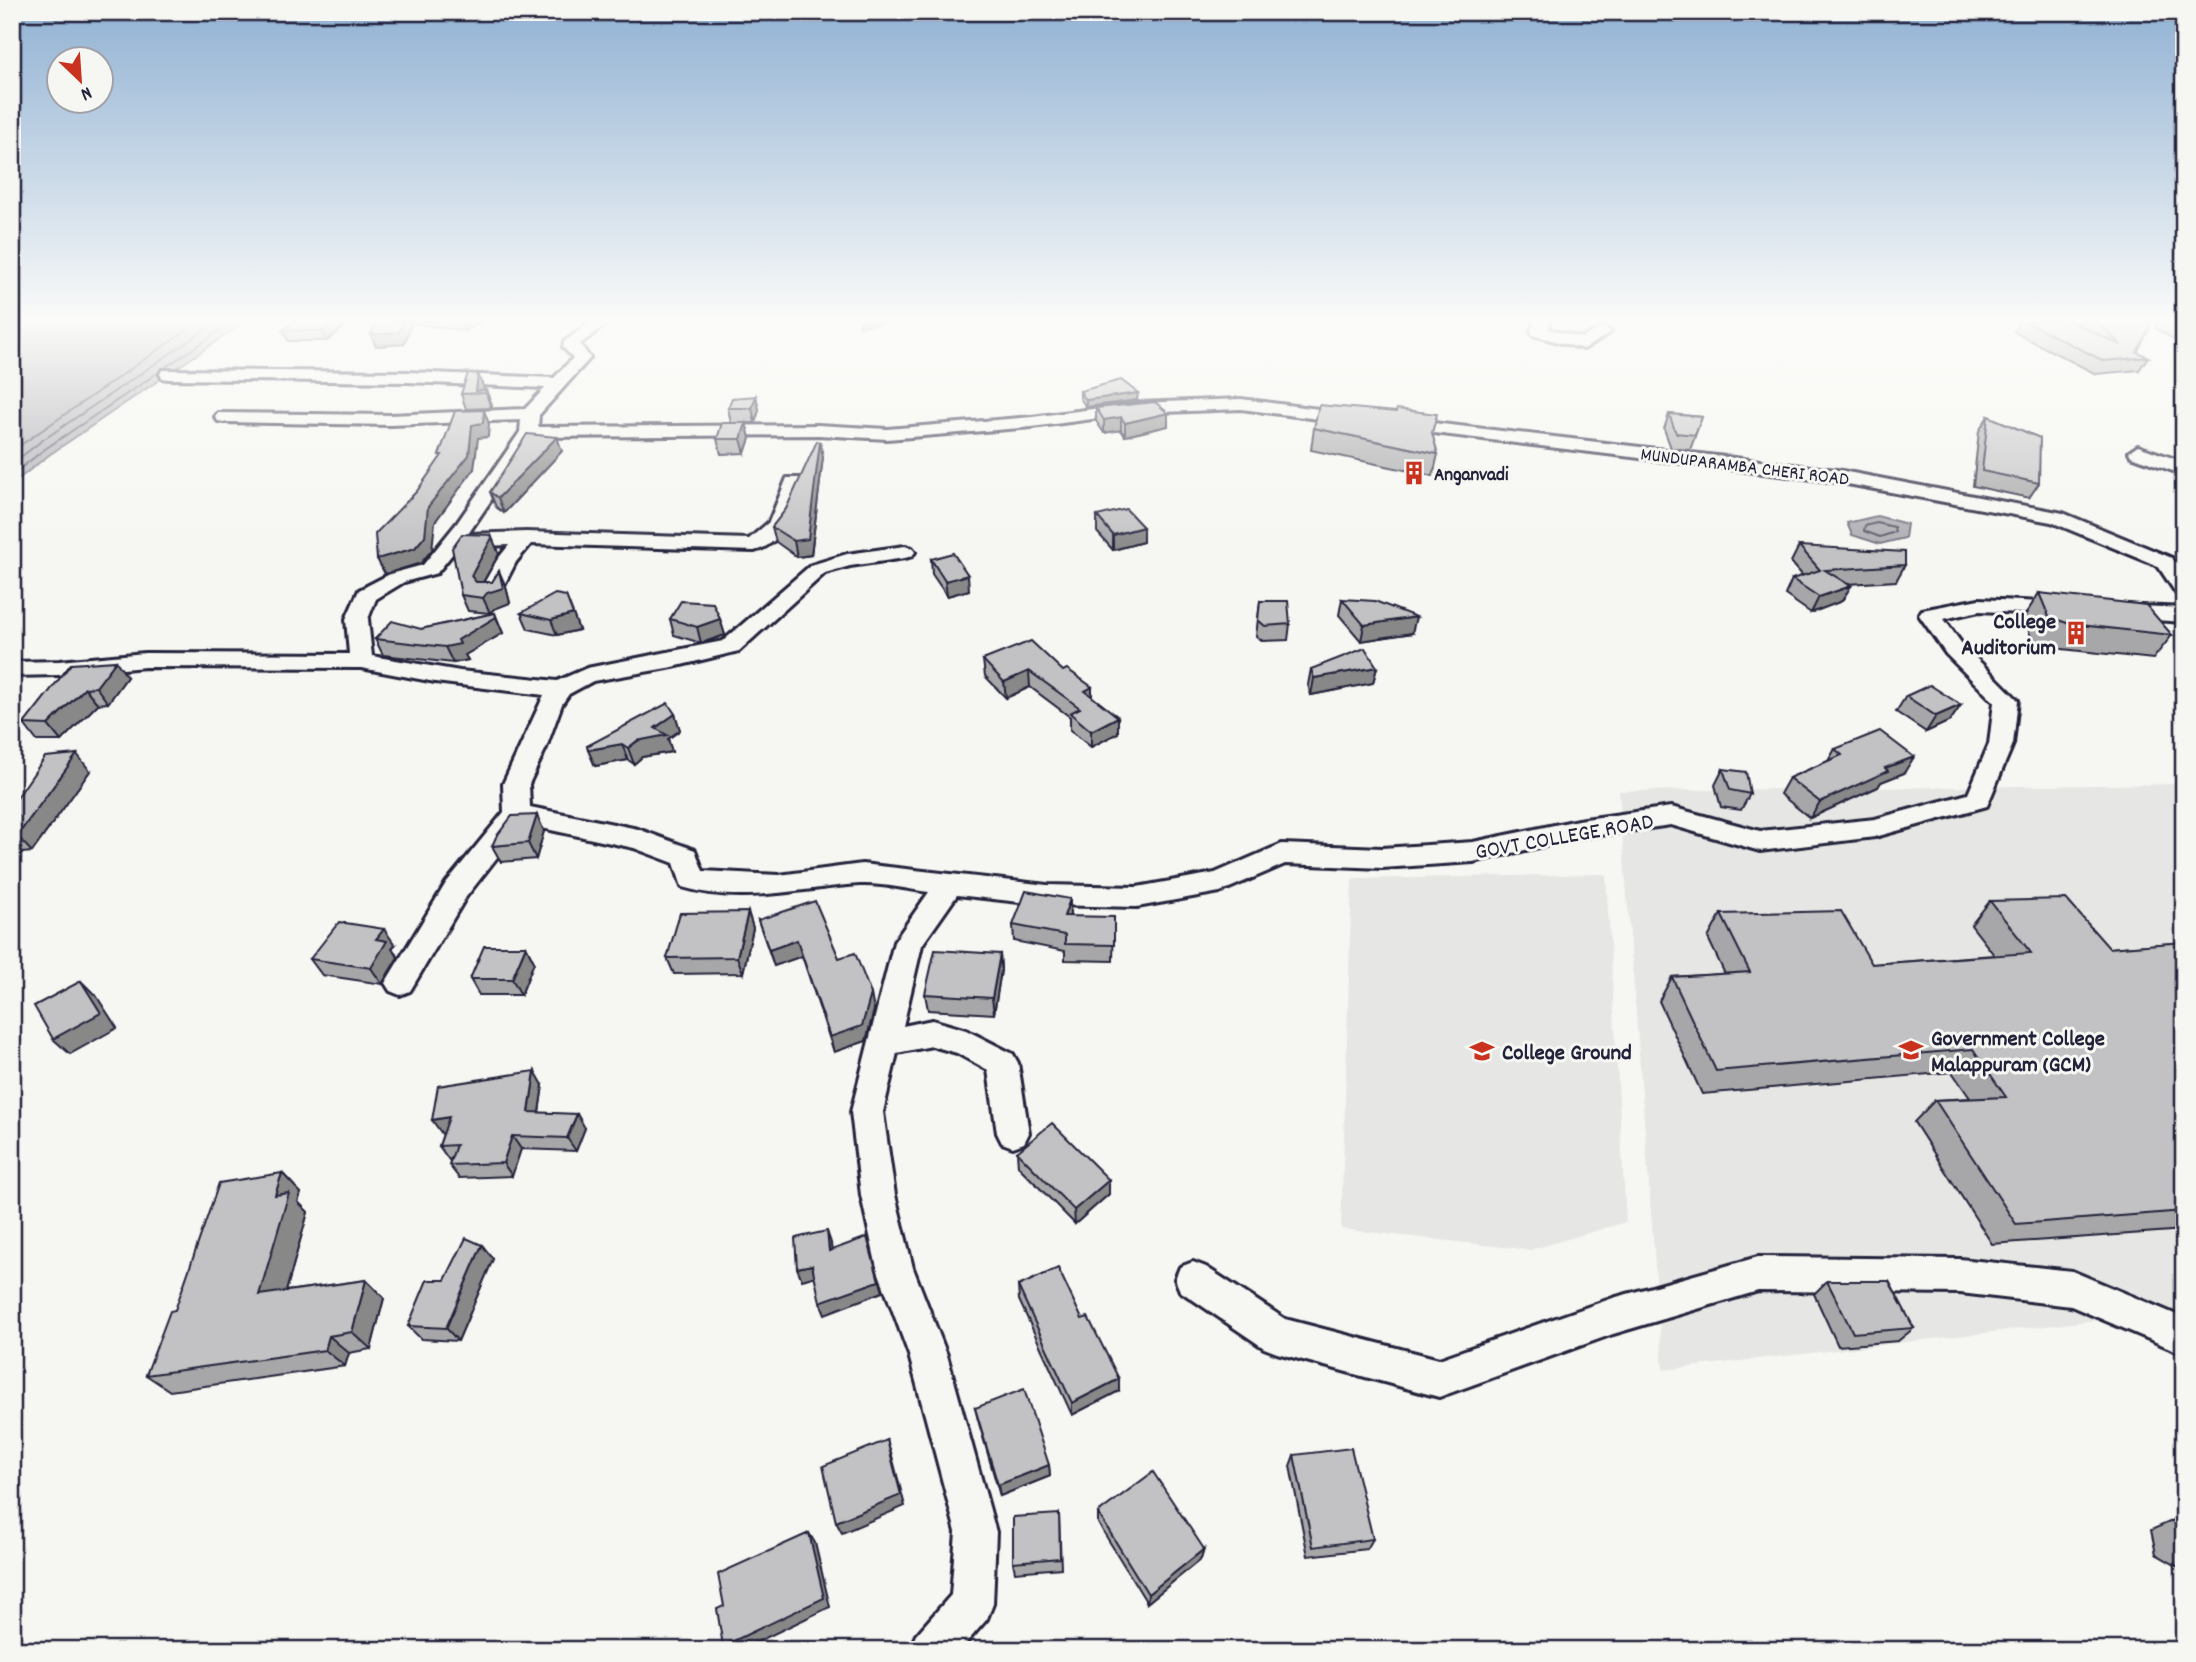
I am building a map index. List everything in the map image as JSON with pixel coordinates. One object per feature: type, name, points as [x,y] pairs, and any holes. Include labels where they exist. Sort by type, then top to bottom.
[{"type":"street","points":[[361,661],[357,619],[367,596],[397,578],[430,569],[452,541],[546,399]]},
{"type":"street","name":"MUNDUPARAMBA CHERI ROAD","points":[[224,417],[818,430],[887,434],[1007,425],[1138,408],[1241,404],[1837,476],[2056,517],[2165,562],[2184,588]]},
{"type":"street","points":[[2138,452],[2184,469]]},
{"type":"street","points":[[452,541],[526,538],[754,545],[778,525],[793,482]]},
{"type":"street","points":[[491,590],[507,560],[526,538]]},
{"type":"street","points":[[400,983],[456,890],[517,814],[516,784],[534,748],[551,702],[561,689],[587,675],[731,646],[818,569],[848,560],[905,552]]},
{"type":"street","name":"GOVT COLLEGE ROAD","points":[[949,886],[1047,895],[1137,897],[1220,882],[1282,853],[1382,858],[1473,852],[1578,829],[1671,816],[1760,841],[1875,828],[1978,800],[2001,744],[2006,700],[1954,649],[1930,615],[1979,606],[2184,615]]},
{"type":"street","points":[[12,669],[59,668],[145,660],[361,661],[491,683],[561,689]]},
{"type":"street","points":[[517,814],[638,839],[686,858],[692,880],[720,884],[779,885],[862,874],[949,886],[908,942],[867,1112],[878,1195],[895,1268],[928,1355],[976,1532],[972,1604],[931,1650]]},
{"type":"street","points":[[884,1042],[932,1033],[966,1044],[1002,1063],[1013,1133]]},
{"type":"street","points":[[1193,1279],[1277,1335],[1439,1378],[1613,1316],[1758,1273],[1960,1276],[2073,1289],[2184,1336]]},
{"type":"shaded area","name":"Government College Malappuram (GCM)","points":[[2184,784],[2184,1310],[1663,1370],[1619,791]]},
{"type":"shaded area","name":"College Ground","points":[[1606,874],[1626,1222],[1530,1250],[1341,1229],[1352,879]]},
{"type":"water","points":[[12,399],[132,399],[49,455],[12,484]]},
{"type":"water","points":[[1877,516],[1907,524],[1905,538],[1880,544],[1852,535],[1847,523]]},
{"type":"building","points":[[732,399],[755,399],[752,408],[728,408]]},
{"type":"building","points":[[1155,402],[1168,413],[1125,423],[1121,417],[1104,420],[1096,408]]},
{"type":"building","points":[[1319,405],[1437,414],[1432,433],[1438,454],[1314,428]]},
{"type":"building","points":[[484,410],[483,423],[472,425],[469,455],[428,507],[425,536],[415,548],[377,559],[375,534],[417,491],[442,455],[439,455],[455,411]]},
{"type":"building","points":[[1669,414],[1702,417],[1695,435],[1676,433]]},
{"type":"building","points":[[1988,416],[2040,438],[2039,483],[1982,471]]},
{"type":"building","points":[[722,423],[746,423],[741,439],[717,439]]},
{"type":"building","points":[[527,434],[557,437],[498,498],[490,492]]},
{"type":"building","points":[[817,441],[820,442],[808,539],[794,541],[772,527],[786,509]]},
{"type":"building","points":[[1126,509],[1143,527],[1113,535],[1097,516]]},
{"type":"building","points":[[462,534],[491,535],[492,538],[471,576],[476,582],[492,582],[499,571],[503,588],[487,593],[483,598],[461,595],[452,548]]},
{"type":"building","points":[[1799,546],[1905,552],[1905,565],[1825,570],[1851,586],[1819,597],[1792,579],[1820,570]]},
{"type":"building","points":[[953,553],[968,575],[945,581],[931,559]]},
{"type":"building","points":[[2039,593],[2146,605],[2172,635],[2070,624],[2049,617]]},
{"type":"building","points":[[555,594],[566,596],[573,614],[551,620],[521,613]]},
{"type":"building","points":[[1342,599],[1375,601],[1416,617],[1364,625]]},
{"type":"building","points":[[681,601],[713,603],[720,619],[697,627],[670,619]]},
{"type":"building","points":[[1260,601],[1288,601],[1290,624],[1265,626],[1258,620]]},
{"type":"building","points":[[495,613],[496,617],[458,640],[460,644],[445,647],[375,639],[392,621],[421,629]]},
{"type":"building","points":[[1031,641],[1063,671],[1067,669],[1092,687],[1085,691],[1118,717],[1091,731],[1070,713],[1080,708],[1029,671],[1004,682],[983,660]]},
{"type":"building","points":[[1365,648],[1377,667],[1314,678],[1311,669]]},
{"type":"building","points":[[116,661],[96,687],[85,688],[48,725],[24,724],[71,664]]},
{"type":"building","points":[[1930,685],[1961,705],[1936,716],[1906,696]]},
{"type":"building","points":[[668,703],[675,714],[655,728],[667,735],[637,741],[628,748],[622,744],[588,750],[587,746]]},
{"type":"building","points":[[1880,731],[1914,757],[1885,768],[1888,771],[1820,802],[1789,778],[1842,755],[1835,749]]},
{"type":"building","points":[[77,754],[17,836],[12,837],[12,805],[45,757]]},
{"type":"building","points":[[1723,769],[1746,772],[1750,794],[1730,790]]},
{"type":"building","points":[[537,815],[528,843],[492,846],[512,816]]},
{"type":"building","points":[[1026,891],[1070,899],[1064,916],[1114,917],[1114,945],[1065,944],[1065,935],[1013,925]]},
{"type":"building","points":[[2066,899],[2109,948],[2184,942],[2184,1211],[2016,1224],[1935,1100],[2006,1097],[1973,1049],[1716,1071],[1672,977],[1750,972],[1721,914],[1841,911],[1872,964],[2031,953],[1990,901]]},
{"type":"building","points":[[815,901],[839,958],[855,953],[871,994],[862,1026],[830,1037],[797,940],[769,950],[758,920]]},
{"type":"building","points":[[748,912],[737,957],[667,958],[680,913]]},
{"type":"building","points":[[339,922],[384,929],[376,939],[387,941],[371,968],[310,959]]},
{"type":"building","points":[[484,946],[526,946],[512,979],[470,979]]},
{"type":"building","points":[[935,950],[1000,954],[992,998],[925,994]]},
{"type":"building","points":[[81,981],[101,1013],[53,1039],[34,1006]]},
{"type":"building","points":[[535,1071],[529,1112],[577,1114],[567,1138],[512,1136],[503,1163],[449,1165],[456,1145],[439,1146],[449,1117],[432,1120],[438,1086]]},
{"type":"building","points":[[1052,1123],[1109,1180],[1074,1210],[1017,1152]]},
{"type":"building","points":[[282,1173],[275,1195],[289,1193],[259,1295],[366,1280],[352,1332],[329,1336],[325,1350],[146,1375],[170,1311],[175,1310],[219,1183]]},
{"type":"building","points":[[827,1231],[829,1251],[867,1237],[879,1281],[820,1302],[812,1265],[797,1268],[795,1238]]},
{"type":"building","points":[[466,1238],[482,1245],[446,1328],[408,1326],[427,1280],[445,1280]]},
{"type":"building","points":[[1058,1268],[1082,1319],[1088,1317],[1119,1379],[1072,1403],[1018,1286]]},
{"type":"building","points":[[1827,1281],[1889,1281],[1914,1328],[1853,1333]]},
{"type":"building","points":[[1024,1389],[1049,1465],[998,1485],[975,1408]]},
{"type":"building","points":[[887,1440],[901,1495],[836,1522],[823,1466]]},
{"type":"building","points":[[1351,1448],[1373,1539],[1313,1547],[1294,1455]]},
{"type":"building","points":[[1153,1472],[1204,1549],[1148,1594],[1098,1513]]},
{"type":"building","points":[[1059,1514],[1060,1558],[1013,1562],[1013,1517]]},
{"type":"building","points":[[2174,1520],[2184,1523],[2184,1547],[2179,1544]]},
{"type":"building","points":[[809,1533],[824,1598],[723,1646],[717,1609],[724,1606],[718,1574]]},
{"type":"place","name":"Anganvadi","points":[[1414,473]]},
{"type":"place","name":"College Auditorium","points":[[2076,633]]},
{"type":"place","name":"Government College Malappuram (GCM)","points":[[1911,1050]]},
{"type":"place","name":"College Ground","points":[[1482,1051]]}]
